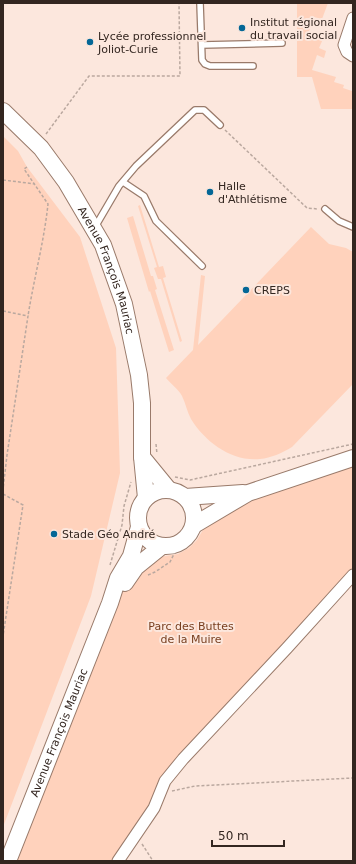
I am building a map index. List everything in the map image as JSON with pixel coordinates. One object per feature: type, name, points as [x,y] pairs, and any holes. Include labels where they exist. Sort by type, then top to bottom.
[{"type":"street","points":[[353,18],[344,45],[347,52],[353,56]]},
{"type":"street","name":"Avenue François Mauriac","points":[[3,111],[41,148],[66,182],[102,245],[124,304],[139,375],[142,403],[142,457],[146,498]]},
{"type":"street","points":[[142,457],[175,486],[192,507],[194,516],[194,525],[191,533],[179,544],[171,546],[155,544],[142,534],[138,519],[138,511],[141,504],[153,493],[175,486],[248,493]]},
{"type":"street","points":[[194,525],[248,493],[353,458]]},
{"type":"street","name":"Avenue François Mauriac","points":[[8,861],[110,603],[118,578],[131,556],[139,527]]},
{"type":"street","name":"Avenue François Mauriac","points":[[110,603],[136,568],[162,546]]},
{"type":"street","points":[[118,861],[154,808],[165,781],[183,759],[353,575]]},
{"type":"lane","points":[[200,3],[202,60],[205,64],[210,66],[253,66]]},
{"type":"lane","points":[[202,45],[282,43]]},
{"type":"lane","points":[[94,229],[123,182],[136,166],[194,110],[204,110],[220,125]]},
{"type":"lane","points":[[123,182],[144,196],[156,221],[202,266]]},
{"type":"lane","points":[[325,209],[339,221],[353,227]]},
{"type":"path","points":[[37,145],[89,76],[180,76],[179,3]]},
{"type":"path","points":[[220,125],[307,208],[325,209]]},
{"type":"path","points":[[3,490],[6,455],[28,316],[48,204],[24,169],[27,167]]},
{"type":"path","points":[[3,180],[35,184]]},
{"type":"path","points":[[3,310],[28,316]]},
{"type":"path","points":[[155,438],[159,460]]},
{"type":"path","points":[[175,486],[179,478],[190,480],[353,444]]},
{"type":"path","points":[[122,525],[124,506],[131,484],[131,479]]},
{"type":"path","points":[[3,494],[23,505],[3,636]]},
{"type":"path","points":[[160,793],[195,786],[353,778]]},
{"type":"path","points":[[137,835],[153,861]]},
{"type":"green space","points":[[297,3],[328,3],[322,19],[314,17],[308,34],[323,39],[319,48],[326,51],[324,58],[317,55],[312,70],[336,77],[334,82],[344,85],[343,88],[352,91],[353,88],[353,109],[321,109],[312,77],[297,77]]},
{"type":"green space","name":"Stade Géo André","points":[[3,136],[18,151],[27,167],[80,237],[116,348],[120,473],[91,596],[3,827]]},
{"type":"green space","points":[[140,205],[159,267],[163,266],[166,277],[163,278],[182,341],[180,342],[161,279],[158,279],[154,268],[157,267],[138,206]]},
{"type":"green space","points":[[133,216],[151,276],[153,276],[157,289],[155,290],[174,350],[169,352],[127,218]]},
{"type":"green space","points":[[311,227],[329,244],[346,248],[353,252],[353,384],[292,447],[276,455],[260,459],[250,459],[230,454],[212,443],[197,427],[188,414],[181,394],[166,378],[193,350],[201,275],[205,276],[198,345]]},
{"type":"green space","name":"Parc des Buttes de la Muire","points":[[353,466],[353,573],[159,790],[117,861],[14,861],[118,599],[127,585],[153,558],[178,554],[189,548],[197,540],[208,521],[230,507]]},
{"type":"place","name":"Institut régional du travail social","points":[[242,28]]},
{"type":"place","name":"Lycée professionnel Joliot-Curie","points":[[90,42]]},
{"type":"place","name":"Halle d'Athlétisme","points":[[210,192]]},
{"type":"place","name":"CREPS","points":[[246,290]]},
{"type":"place","name":"Stade Géo André","points":[[54,534]]}]
